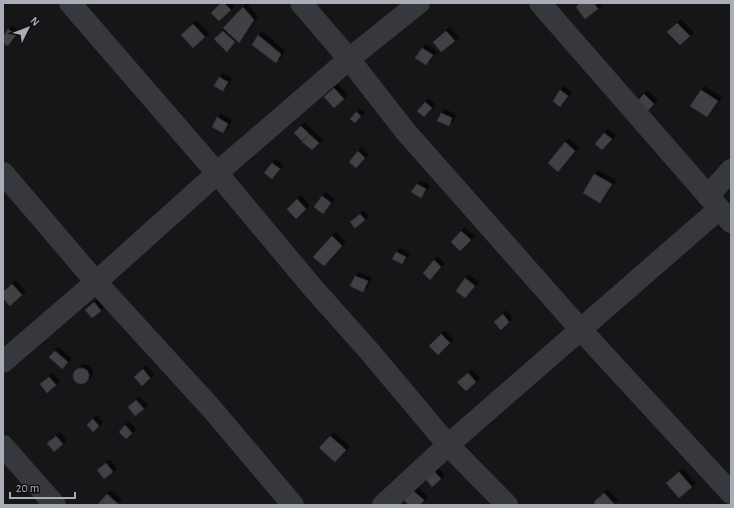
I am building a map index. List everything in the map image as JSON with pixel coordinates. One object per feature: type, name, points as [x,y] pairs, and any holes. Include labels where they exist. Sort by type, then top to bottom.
[{"type":"street","points":[[70,3],[217,173],[313,288],[370,352],[448,445],[507,505]]},
{"type":"street","points":[[301,3],[350,59],[406,132],[581,330],[731,493]]},
{"type":"street","points":[[3,362],[96,282],[217,173],[350,59],[419,3]]},
{"type":"street","points":[[540,3],[719,209]]},
{"type":"street","points":[[383,505],[448,445],[719,209],[731,170]]},
{"type":"street","points":[[3,173],[96,282],[211,408],[293,505]]},
{"type":"street","points":[[3,446],[54,505]]},
{"type":"building","points":[[221,3],[224,3],[231,10],[219,21],[211,13]]},
{"type":"building","points":[[580,3],[594,3],[598,9],[585,19],[576,7]]},
{"type":"building","points":[[243,7],[254,20],[239,43],[223,28]]},
{"type":"building","points":[[677,23],[690,36],[680,45],[667,32]]},
{"type":"building","points":[[193,24],[205,37],[193,48],[181,35]]},
{"type":"building","points":[[8,29],[16,35],[8,46],[3,43],[3,37]]},
{"type":"building","points":[[223,31],[235,42],[227,52],[214,39]]},
{"type":"building","points":[[446,31],[455,41],[441,52],[433,42]]},
{"type":"building","points":[[258,35],[281,54],[276,63],[252,45]]},
{"type":"building","points":[[422,48],[433,55],[426,65],[415,58]]},
{"type":"building","points":[[219,77],[228,82],[223,91],[214,86]]},
{"type":"building","points":[[334,88],[344,99],[334,108],[324,97]]},
{"type":"building","points":[[560,90],[568,96],[560,107],[553,101]]},
{"type":"building","points":[[701,90],[718,101],[707,117],[690,106]]},
{"type":"building","points":[[644,94],[654,104],[643,116],[633,106]]},
{"type":"building","points":[[425,102],[432,108],[424,117],[417,111]]},
{"type":"building","points":[[356,112],[361,116],[355,123],[350,119]]},
{"type":"building","points":[[441,113],[452,118],[449,126],[437,121]]},
{"type":"building","points":[[217,117],[228,124],[223,133],[212,127]]},
{"type":"building","points":[[301,126],[309,134],[302,141],[294,133]]},
{"type":"building","points":[[604,133],[612,139],[602,150],[595,144]]},
{"type":"building","points":[[309,134],[319,143],[312,150],[302,142]]},
{"type":"building","points":[[565,142],[575,151],[558,172],[548,163]]},
{"type":"building","points":[[358,151],[365,158],[356,168],[349,162]]},
{"type":"building","points":[[272,163],[280,169],[272,179],[264,173]]},
{"type":"building","points":[[594,174],[612,184],[600,203],[583,193]]},
{"type":"building","points":[[417,184],[426,189],[421,198],[411,192]]},
{"type":"building","points":[[322,196],[331,203],[323,214],[314,207]]},
{"type":"building","points":[[297,199],[306,209],[296,219],[287,209]]},
{"type":"building","points":[[360,214],[365,220],[355,228],[350,222]]},
{"type":"building","points":[[461,231],[471,240],[460,251],[451,242]]},
{"type":"building","points":[[332,236],[342,246],[324,266],[313,257]]},
{"type":"building","points":[[396,252],[406,257],[402,264],[392,259]]},
{"type":"building","points":[[434,260],[441,267],[430,280],[423,273]]},
{"type":"building","points":[[355,276],[368,281],[363,292],[350,286]]},
{"type":"building","points":[[465,278],[475,286],[465,298],[456,291]]},
{"type":"building","points":[[12,284],[22,295],[10,306],[3,298],[3,292]]},
{"type":"building","points":[[94,302],[101,311],[92,318],[85,310]]},
{"type":"building","points":[[503,314],[509,322],[501,330],[494,322]]},
{"type":"building","points":[[441,334],[450,343],[438,355],[429,346]]},
{"type":"building","points":[[55,351],[68,362],[62,369],[49,357]]},
{"type":"building","points":[[81,368],[87,370],[89,376],[87,382],[81,384],[75,382],[73,376],[75,370]]},
{"type":"building","points":[[143,369],[150,378],[142,386],[134,377]]},
{"type":"building","points":[[468,373],[476,382],[466,391],[457,382]]},
{"type":"building","points":[[49,377],[56,385],[47,393],[40,384]]},
{"type":"building","points":[[136,400],[144,409],[135,416],[128,407]]},
{"type":"building","points":[[93,419],[99,426],[93,432],[87,425]]},
{"type":"building","points":[[125,425],[132,433],[126,439],[119,432]]},
{"type":"building","points":[[56,436],[63,444],[54,452],[47,443]]},
{"type":"building","points":[[330,436],[346,450],[335,462],[319,448]]},
{"type":"building","points":[[106,463],[113,472],[104,479],[97,470]]},
{"type":"building","points":[[433,470],[441,479],[432,487],[425,478]]},
{"type":"building","points":[[679,472],[692,487],[679,498],[666,483]]},
{"type":"building","points":[[412,490],[424,500],[420,505],[409,505],[404,500]]},
{"type":"building","points":[[604,493],[615,505],[596,505],[594,502]]},
{"type":"building","points":[[107,494],[118,504],[117,505],[98,504]]}]
